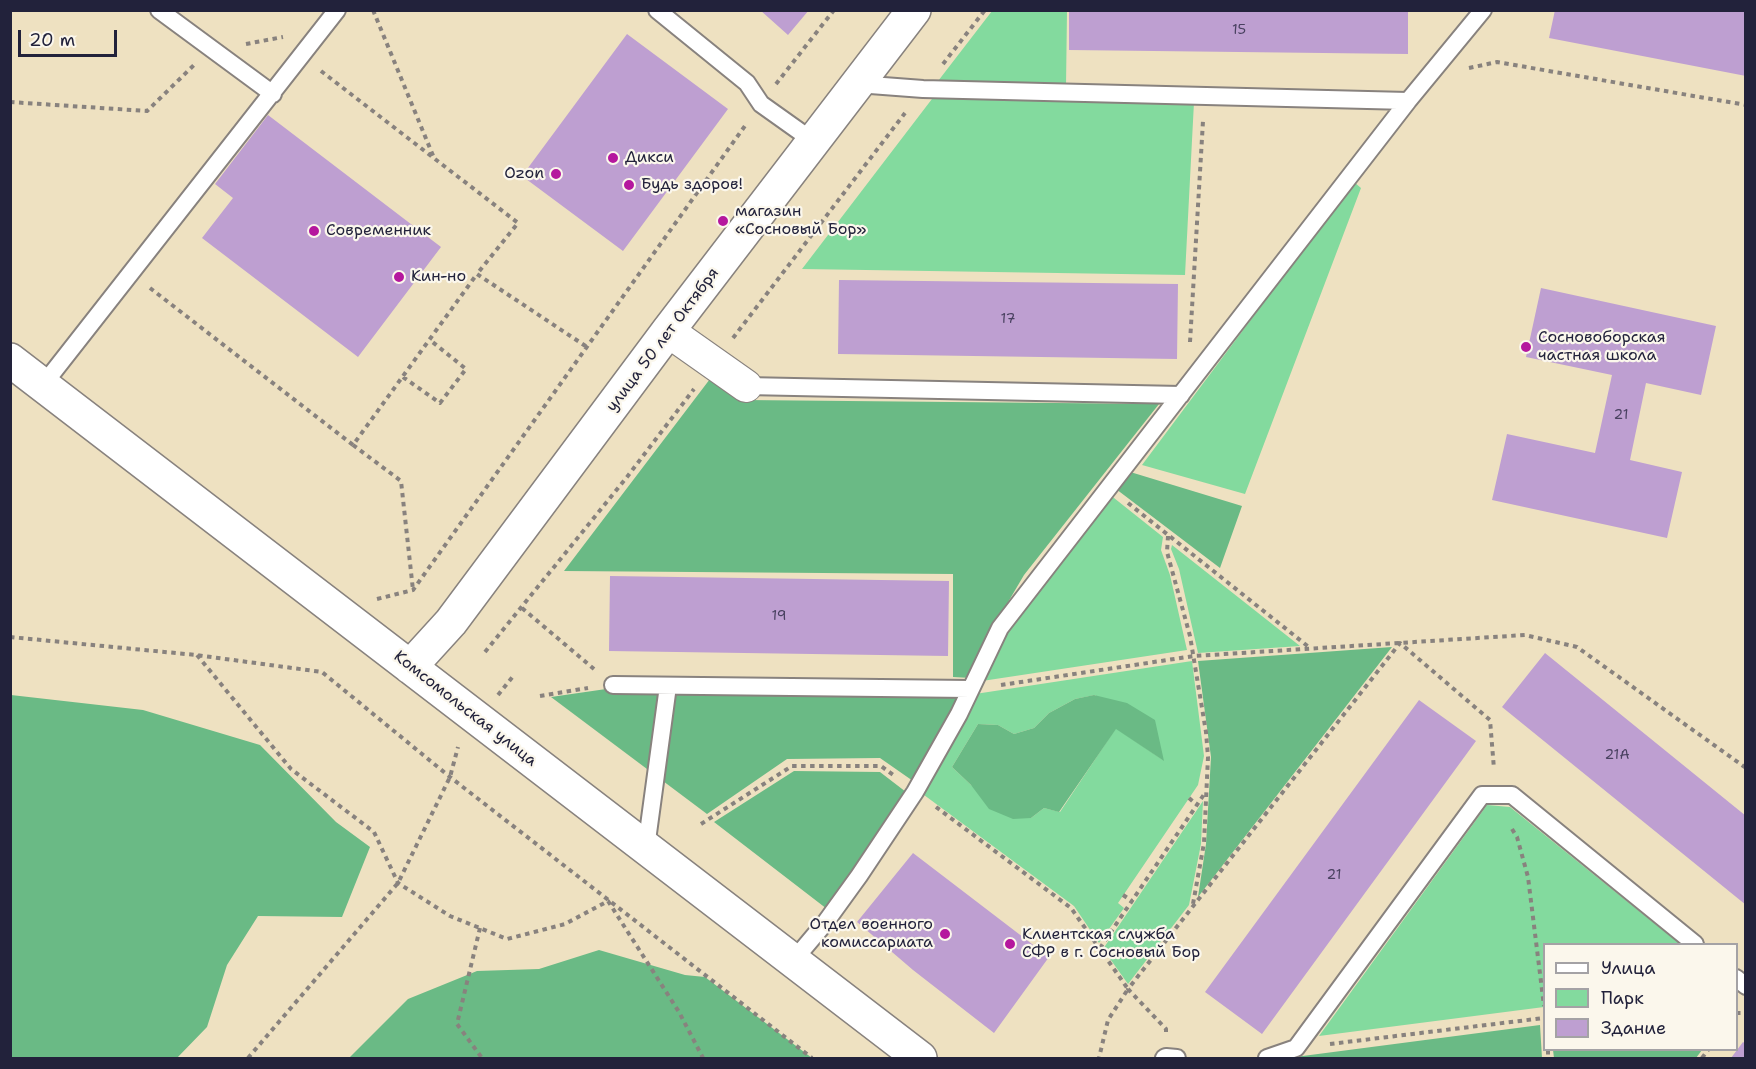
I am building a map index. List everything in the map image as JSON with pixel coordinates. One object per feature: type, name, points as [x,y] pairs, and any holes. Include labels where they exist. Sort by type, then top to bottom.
[{"type":"street","name":"улица 50 лет Октября","points":[[410,667],[451,621],[668,331],[914,10]]},
{"type":"street","points":[[668,331],[746,386]]},
{"type":"street","name":"Комсомольская улица","points":[[10,360],[920,1059]]},
{"type":"lane","points":[[159,10],[273,94]]},
{"type":"lane","points":[[43,385],[337,10]]},
{"type":"lane","points":[[657,10],[747,83],[760,104],[813,141]]},
{"type":"lane","points":[[793,961],[825,923],[859,876],[915,792],[970,689],[999,628],[1408,101],[1483,10]]},
{"type":"lane","points":[[857,84],[923,89],[1408,101]]},
{"type":"lane","points":[[746,386],[1184,391]]},
{"type":"lane","points":[[613,685],[970,689]]},
{"type":"lane","points":[[646,848],[668,686]]},
{"type":"lane","points":[[1268,1059],[1296,1048],[1482,795],[1512,795],[1693,943]]},
{"type":"path","points":[[373,10],[434,159]]},
{"type":"path","points":[[377,599],[413,590],[760,104],[834,10]]},
{"type":"path","points":[[485,652],[627,477],[985,10]]},
{"type":"path","points":[[10,102],[147,111],[181,76],[213,50],[322,30]]},
{"type":"path","points":[[302,57],[518,223],[477,274],[353,445]]},
{"type":"path","points":[[1467,68],[1497,62],[1746,105]]},
{"type":"path","points":[[1184,391],[1205,96]]},
{"type":"path","points":[[130,273],[401,481],[413,590]]},
{"type":"path","points":[[477,274],[587,347]]},
{"type":"path","points":[[403,377],[440,404],[466,369],[430,340]]},
{"type":"path","points":[[1109,488],[1310,649]]},
{"type":"path","points":[[1168,536],[1167,552],[1174,570],[1194,656],[1208,757],[1204,843],[1193,906]]},
{"type":"path","points":[[521,608],[613,685]]},
{"type":"path","points":[[970,689],[1194,656],[1524,635],[1578,647],[1746,768]]},
{"type":"path","points":[[10,637],[196,655],[322,672],[450,777],[812,1059]]},
{"type":"path","points":[[1400,643],[1490,720],[1497,806],[1517,837],[1528,877],[1543,991]]},
{"type":"path","points":[[1099,1059],[1108,1020],[1128,989],[1400,643]]},
{"type":"path","points":[[196,655],[291,769],[374,832],[398,883],[450,916],[507,939],[565,924],[608,901]]},
{"type":"path","points":[[496,698],[514,675]]},
{"type":"path","points":[[540,696],[613,685]]},
{"type":"path","points":[[248,1059],[398,883],[450,777],[459,743]]},
{"type":"path","points":[[701,824],[792,766],[880,766],[1071,908],[1128,989],[1166,1029],[1169,1058]]},
{"type":"path","points":[[1100,948],[1206,792]]},
{"type":"path","points":[[1189,798],[1197,805]]},
{"type":"path","points":[[1123,895],[1132,901]]},
{"type":"path","points":[[608,901],[679,1012],[703,1059]]},
{"type":"path","points":[[480,928],[457,1024],[482,1059]]},
{"type":"path","points":[[1296,1048],[1543,1018]]},
{"type":"green space","points":[[992,11],[1067,11],[1066,86],[935,85]]},
{"type":"green space","points":[[935,95],[1194,102],[1185,275],[802,269]]},
{"type":"green space","points":[[1354,182],[1361,188],[1245,494],[1142,465]]},
{"type":"green space","points":[[713,375],[744,400],[1159,404],[1024,575],[994,626],[971,678],[953,677],[953,574],[564,571]]},
{"type":"green space","points":[[1127,471],[1242,506],[1220,568],[1116,489]]},
{"type":"green space","points":[[1109,494],[1163,537],[1161,550],[1170,575],[1187,650],[982,681],[1004,634]]},
{"type":"green space","points":[[1172,545],[1300,646],[1198,653],[1179,569],[1171,549]]},
{"type":"green space","points":[[1392,647],[1198,897],[1206,844],[1211,757],[1198,661]]},
{"type":"green space","points":[[1192,661],[1204,756],[1198,785],[1118,903],[1124,908],[1099,943],[1074,906],[920,792],[975,694]],"holes":[[[1095,695],[1163,760],[1116,728],[1060,812],[1044,808],[1031,818],[971,785],[952,767],[978,724],[998,725],[1014,734],[1034,728],[1049,713],[1075,699]]]},
{"type":"green space","points":[[613,688],[959,695],[913,781],[880,758],[787,759],[707,814],[551,697]]},
{"type":"green space","points":[[11,695],[143,710],[260,745],[336,822],[370,847],[342,917],[258,916],[227,965],[207,1027],[177,1058],[11,1058]]},
{"type":"green space","points":[[1094,695],[1127,703],[1155,720],[1164,761],[1116,729],[1059,812],[1044,808],[1031,818],[1013,819],[989,809],[971,785],[952,767],[978,724],[998,725],[1014,734],[1034,728],[1049,713],[1075,699]]},
{"type":"green space","points":[[794,771],[880,772],[906,792],[827,909],[714,822]]},
{"type":"green space","points":[[1203,801],[1201,844],[1189,905],[1128,984],[1103,949]]},
{"type":"green space","points":[[1487,805],[1510,807],[1679,943],[1543,943],[1543,1007],[1319,1036]]},
{"type":"green space","points":[[599,950],[685,975],[705,977],[812,1058],[349,1058],[408,999],[477,971],[539,969]]},
{"type":"green space","points":[[1540,1025],[1542,1058],[1287,1058],[1295,1057]]},
{"type":"green space","points":[[1553,1051],[1701,1051],[1696,1058],[1554,1058]]},
{"type":"building","points":[[760,10],[809,10],[788,35]]},
{"type":"building","points":[[1069,10],[1408,10],[1408,54],[1069,50]]},
{"type":"building","points":[[1555,10],[1746,10],[1746,76],[1549,38]]},
{"type":"building","name":"Дикси","points":[[627,34],[728,109],[623,251],[522,176]]},
{"type":"building","name":"Современник","points":[[268,115],[441,247],[358,357],[202,238],[233,198],[215,184]]},
{"type":"building","points":[[839,280],[1178,284],[1177,359],[838,354]]},
{"type":"building","points":[[1541,288],[1716,326],[1701,395],[1646,383],[1630,460],[1682,472],[1667,538],[1492,500],[1507,434],[1595,453],[1612,375],[1526,357]]},
{"type":"building","points":[[610,576],[949,581],[948,656],[609,651]]},
{"type":"building","points":[[1545,653],[1746,816],[1746,905],[1502,707]]},
{"type":"building","points":[[1419,700],[1476,741],[1262,1034],[1205,992]]},
{"type":"building","name":"Отдел военного комиссариата","points":[[913,853],[1049,957],[994,1033],[913,970],[857,922]]},
{"type":"building","points":[[1743,1042],[1746,1044],[1746,1058],[1731,1058]]},
{"type":"place","name":"Дикси","points":[[613,158]]},
{"type":"place","name":"Ozon","points":[[556,174]]},
{"type":"place","name":"Будь здоров!","points":[[629,185]]},
{"type":"place","name":"магазин «Сосновый Бор»","points":[[723,221]]},
{"type":"place","name":"Современник","points":[[314,231]]},
{"type":"place","name":"Кин-но","points":[[399,277]]},
{"type":"place","name":"Сосновоборская частная школа","points":[[1526,347]]},
{"type":"place","name":"Отдел военного комиссариата","points":[[945,934]]},
{"type":"place","name":"Клиентская служба СФР в г. Сосновый Бор","points":[[1010,944]]}]
